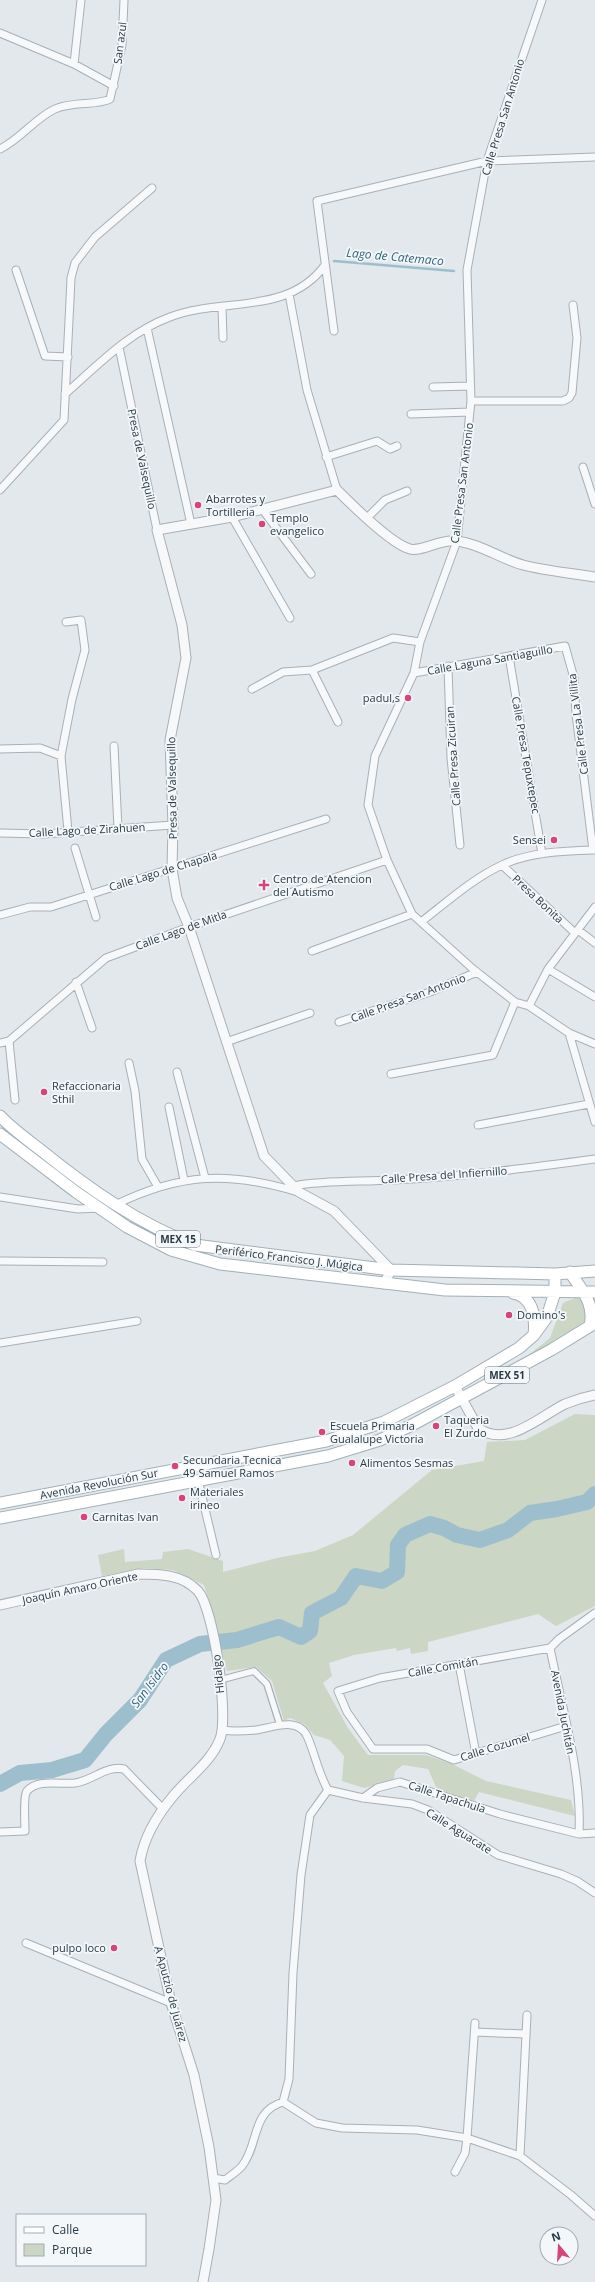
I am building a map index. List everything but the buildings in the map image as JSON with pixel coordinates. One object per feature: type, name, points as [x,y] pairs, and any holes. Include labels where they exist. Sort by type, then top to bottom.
[{"type":"main road","name":"Periférico Francisco J. Múgica","points":[[0,1116],[58,1164],[115,1205],[155,1228],[195,1245],[391,1270],[555,1274],[595,1271]]},
{"type":"main road","name":"Periférico Francisco J. Múgica","points":[[0,1134],[76,1192],[148,1240],[171,1250],[193,1257],[220,1264],[445,1290],[595,1292]]},
{"type":"main road","points":[[570,1272],[591,1304],[593,1316],[592,1324]]},
{"type":"main road","name":"Avenida Revolución Sur","points":[[0,1503],[326,1441],[384,1422],[455,1386],[519,1348],[534,1335],[547,1317],[555,1292],[555,1274]]},
{"type":"main road","points":[[505,1291],[518,1294],[530,1304],[535,1318],[534,1335]]},
{"type":"main road","name":"Avenida Revolución Sur","points":[[0,1518],[334,1454],[380,1440],[463,1400],[592,1324]]},
{"type":"street","points":[[74,64],[82,0]]},
{"type":"street","name":"San azul","points":[[114,86],[122,45],[124,0]]},
{"type":"street","name":"Calle Presa San Antonio","points":[[542,0],[487,161],[466,270],[471,401],[457,541],[420,642],[414,673],[375,756],[368,805],[387,860],[412,914],[477,972],[516,1002],[529,1006],[569,1033],[595,1044]]},
{"type":"street","points":[[0,33],[74,64],[114,86],[110,99],[101,102],[71,104],[54,109],[0,149]]},
{"type":"street","points":[[334,330],[324,265],[317,201],[487,161],[595,157]]},
{"type":"street","points":[[0,490],[64,420],[71,278],[75,263],[95,237],[152,188]]},
{"type":"street","points":[[65,394],[119,347],[147,328],[170,317],[194,309],[222,307],[276,299],[289,294],[317,275],[324,265]]},
{"type":"street","points":[[16,270],[45,356],[68,357]]},
{"type":"street","points":[[289,294],[307,390],[337,490],[367,518],[389,536],[410,549],[419,548],[439,541],[457,541],[469,543],[523,565],[595,577]]},
{"type":"street","points":[[471,401],[563,400],[569,398],[572,393],[577,338],[573,305]]},
{"type":"street","points":[[222,307],[223,338]]},
{"type":"street","points":[[147,328],[191,524]]},
{"type":"street","name":"Presa de Valsequillo","points":[[119,347],[157,530],[182,625],[186,658],[170,740],[174,825],[172,869],[177,898],[189,927],[264,1156],[296,1189],[334,1211],[391,1270]]},
{"type":"street","points":[[433,387],[470,386]]},
{"type":"street","points":[[411,414],[470,412]]},
{"type":"street","points":[[326,457],[377,441],[390,449],[397,446]]},
{"type":"street","points":[[583,467],[595,504]]},
{"type":"street","points":[[157,530],[232,517],[337,490]]},
{"type":"street","points":[[367,518],[385,500],[407,491]]},
{"type":"street","points":[[262,509],[311,574]]},
{"type":"street","points":[[232,517],[290,618]]},
{"type":"street","points":[[66,622],[81,620],[85,650],[72,699],[61,756],[68,831]]},
{"type":"street","points":[[252,689],[283,672],[312,670],[393,638],[420,642]]},
{"type":"street","name":"Calle Laguna Santiaguillo","points":[[414,673],[565,646]]},
{"type":"street","name":"Calle Presa La Villita","points":[[565,646],[574,678],[576,714],[594,850]]},
{"type":"street","name":"Calle Presa Tepuxtepec","points":[[509,656],[542,854]]},
{"type":"street","name":"Calle Presa Zicuiran","points":[[448,666],[451,758],[460,845]]},
{"type":"street","points":[[312,670],[338,722]]},
{"type":"street","points":[[114,746],[118,828]]},
{"type":"street","points":[[0,749],[40,748],[61,756]]},
{"type":"street","name":"Calle Lago de Chapala","points":[[0,915],[30,907],[51,907],[326,819]]},
{"type":"street","name":"Calle Lago de Zirahuen","points":[[0,833],[43,834],[68,831],[174,825]]},
{"type":"street","points":[[75,848],[96,917]]},
{"type":"street","points":[[421,922],[476,880],[502,865],[542,854],[594,850]]},
{"type":"street","name":"Calle Lago de Mitla","points":[[0,1043],[9,1041],[76,982],[106,958],[189,927],[387,860]]},
{"type":"street","name":"Presa Bonita","points":[[502,865],[576,932],[595,943]]},
{"type":"street","points":[[529,1006],[548,969],[595,907]]},
{"type":"street","points":[[312,951],[412,914]]},
{"type":"street","points":[[548,969],[595,996]]},
{"type":"street","name":"Calle Presa San Antonio","points":[[339,1022],[430,992],[477,972]]},
{"type":"street","points":[[76,982],[92,1028]]},
{"type":"street","points":[[391,1074],[493,1055],[516,1002]]},
{"type":"street","points":[[226,1042],[310,1013]]},
{"type":"street","points":[[569,1033],[594,1117]]},
{"type":"street","points":[[9,1041],[15,1100]]},
{"type":"street","points":[[128,1063],[136,1091],[142,1159],[158,1187]]},
{"type":"street","points":[[177,1072],[205,1178]]},
{"type":"street","points":[[478,1125],[589,1104]]},
{"type":"street","points":[[169,1107],[184,1180]]},
{"type":"street","name":"Calle Presa del Infiernillo","points":[[115,1205],[144,1190],[184,1180],[205,1178],[259,1181],[296,1189],[342,1181],[392,1180],[493,1172],[595,1159]]},
{"type":"street","points":[[0,1197],[78,1209],[100,1208]]},
{"type":"street","points":[[0,1261],[103,1262]]},
{"type":"street","points":[[384,1284],[391,1270]]},
{"type":"street","points":[[0,1343],[137,1321]]},
{"type":"street","points":[[455,1386],[478,1428],[484,1432],[503,1434],[527,1427],[564,1405],[595,1395]]},
{"type":"street","points":[[198,1480],[216,1555]]},
{"type":"street","name":"Joaquín Amaro Oriente","points":[[0,1605],[138,1574],[160,1574],[176,1577],[189,1584],[198,1592],[206,1604],[210,1618]]},
{"type":"street","points":[[550,1648],[559,1639],[595,1613]]},
{"type":"street","name":"Hidalgo","points":[[210,1618],[219,1677],[223,1730]]},
{"type":"street","name":"Calle Comitán","points":[[338,1691],[380,1678],[550,1648]]},
{"type":"street","name":"Avenida Juchitán","points":[[550,1648],[566,1726],[580,1807],[579,1834]]},
{"type":"street","points":[[459,1664],[476,1754]]},
{"type":"street","points":[[219,1677],[254,1671],[267,1684],[280,1724]]},
{"type":"street","name":"Calle Cozumel","points":[[338,1691],[347,1712],[373,1749],[427,1748],[454,1760],[566,1726]]},
{"type":"street","points":[[223,1730],[258,1730],[280,1724],[298,1727],[306,1734],[322,1780],[328,1790],[363,1798]]},
{"type":"street","name":"A Aputzio de Juárez","points":[[203,2282],[216,2200],[209,2147],[194,2075],[171,2003],[140,1861],[146,1838],[163,1809],[174,1795],[208,1760],[220,1740],[223,1730]]},
{"type":"street","points":[[0,1832],[25,1831],[26,1795],[30,1789],[49,1782],[75,1783],[112,1768],[124,1769],[163,1809]]},
{"type":"street","name":"Calle Tapachula","points":[[363,1798],[378,1788],[400,1782],[500,1814],[579,1834],[595,1833]]},
{"type":"street","points":[[283,2102],[289,2079],[293,1973],[301,1875],[310,1816],[328,1790]]},
{"type":"street","name":"Calle Aguacate","points":[[363,1798],[412,1804],[428,1810],[498,1855],[561,1874],[576,1881],[595,1893]]},
{"type":"street","points":[[26,1943],[171,2003]]},
{"type":"street","points":[[520,2156],[527,2015]]},
{"type":"street","points":[[455,2172],[465,2154],[476,2032],[475,2023]]},
{"type":"street","points":[[476,2032],[525,2034]]},
{"type":"street","points":[[213,2178],[225,2180],[243,2165],[263,2116],[273,2105],[283,2102],[316,2123],[342,2128],[417,2130],[467,2138],[520,2156],[571,2195],[595,2216]]},
{"type":"green space","points":[[595,1297],[595,1319],[520,1362],[550,1338],[563,1303],[575,1298]]},
{"type":"green space","points":[[575,1414],[595,1415],[595,1606],[556,1626],[538,1614],[428,1642],[428,1651],[411,1654],[410,1648],[397,1651],[396,1648],[354,1655],[329,1663],[332,1676],[323,1683],[348,1728],[368,1755],[426,1755],[452,1764],[486,1781],[571,1800],[575,1816],[479,1792],[474,1801],[437,1789],[428,1769],[403,1765],[395,1771],[394,1780],[364,1788],[342,1781],[344,1756],[330,1740],[314,1735],[304,1724],[290,1718],[284,1721],[272,1681],[256,1667],[227,1671],[204,1585],[173,1570],[143,1568],[102,1576],[98,1555],[124,1549],[125,1562],[162,1559],[163,1552],[188,1549],[223,1561],[223,1572],[277,1558],[315,1551],[353,1535],[432,1470],[484,1461],[487,1442],[525,1440]]},
{"type":"waterway","name":"Lago de Catemaco","points":[[334,261],[454,271]]},
{"type":"waterway","name":"San Isidro","points":[[0,1784],[20,1773],[52,1770],[85,1760],[106,1734],[140,1700],[166,1660],[200,1644],[237,1640],[279,1627],[301,1637],[310,1631],[312,1613],[341,1598],[356,1576],[382,1581],[397,1572],[398,1545],[405,1535],[430,1524],[444,1528],[457,1535],[480,1540],[508,1530],[530,1513],[587,1502],[595,1494]]},
{"type":"place","name":"Abarrotes y Tortilleria","points":[[198,505]]},
{"type":"place","name":"Templo evangelico","points":[[262,524]]},
{"type":"place","name":"padul,s","points":[[408,698]]},
{"type":"place","name":"Sensei","points":[[554,840]]},
{"type":"place","name":"Centro de Atencion del Autismo","points":[[264,885]]},
{"type":"place","name":"Refaccionaria Sthil","points":[[44,1092]]},
{"type":"place","name":"Domino's","points":[[509,1315]]},
{"type":"place","name":"Taqueria El Zurdo","points":[[436,1426]]},
{"type":"place","name":"Escuela Primaria Gualalupe Victoria","points":[[322,1432]]},
{"type":"place","name":"Alimentos Sesmas","points":[[352,1463]]},
{"type":"place","name":"Secundaria Tecnica 49 Samuel Ramos","points":[[175,1466]]},
{"type":"place","name":"Materiales irineo","points":[[182,1498]]},
{"type":"place","name":"Carnitas Ivan","points":[[84,1517]]},
{"type":"place","name":"pulpo loco","points":[[114,1948]]}]
